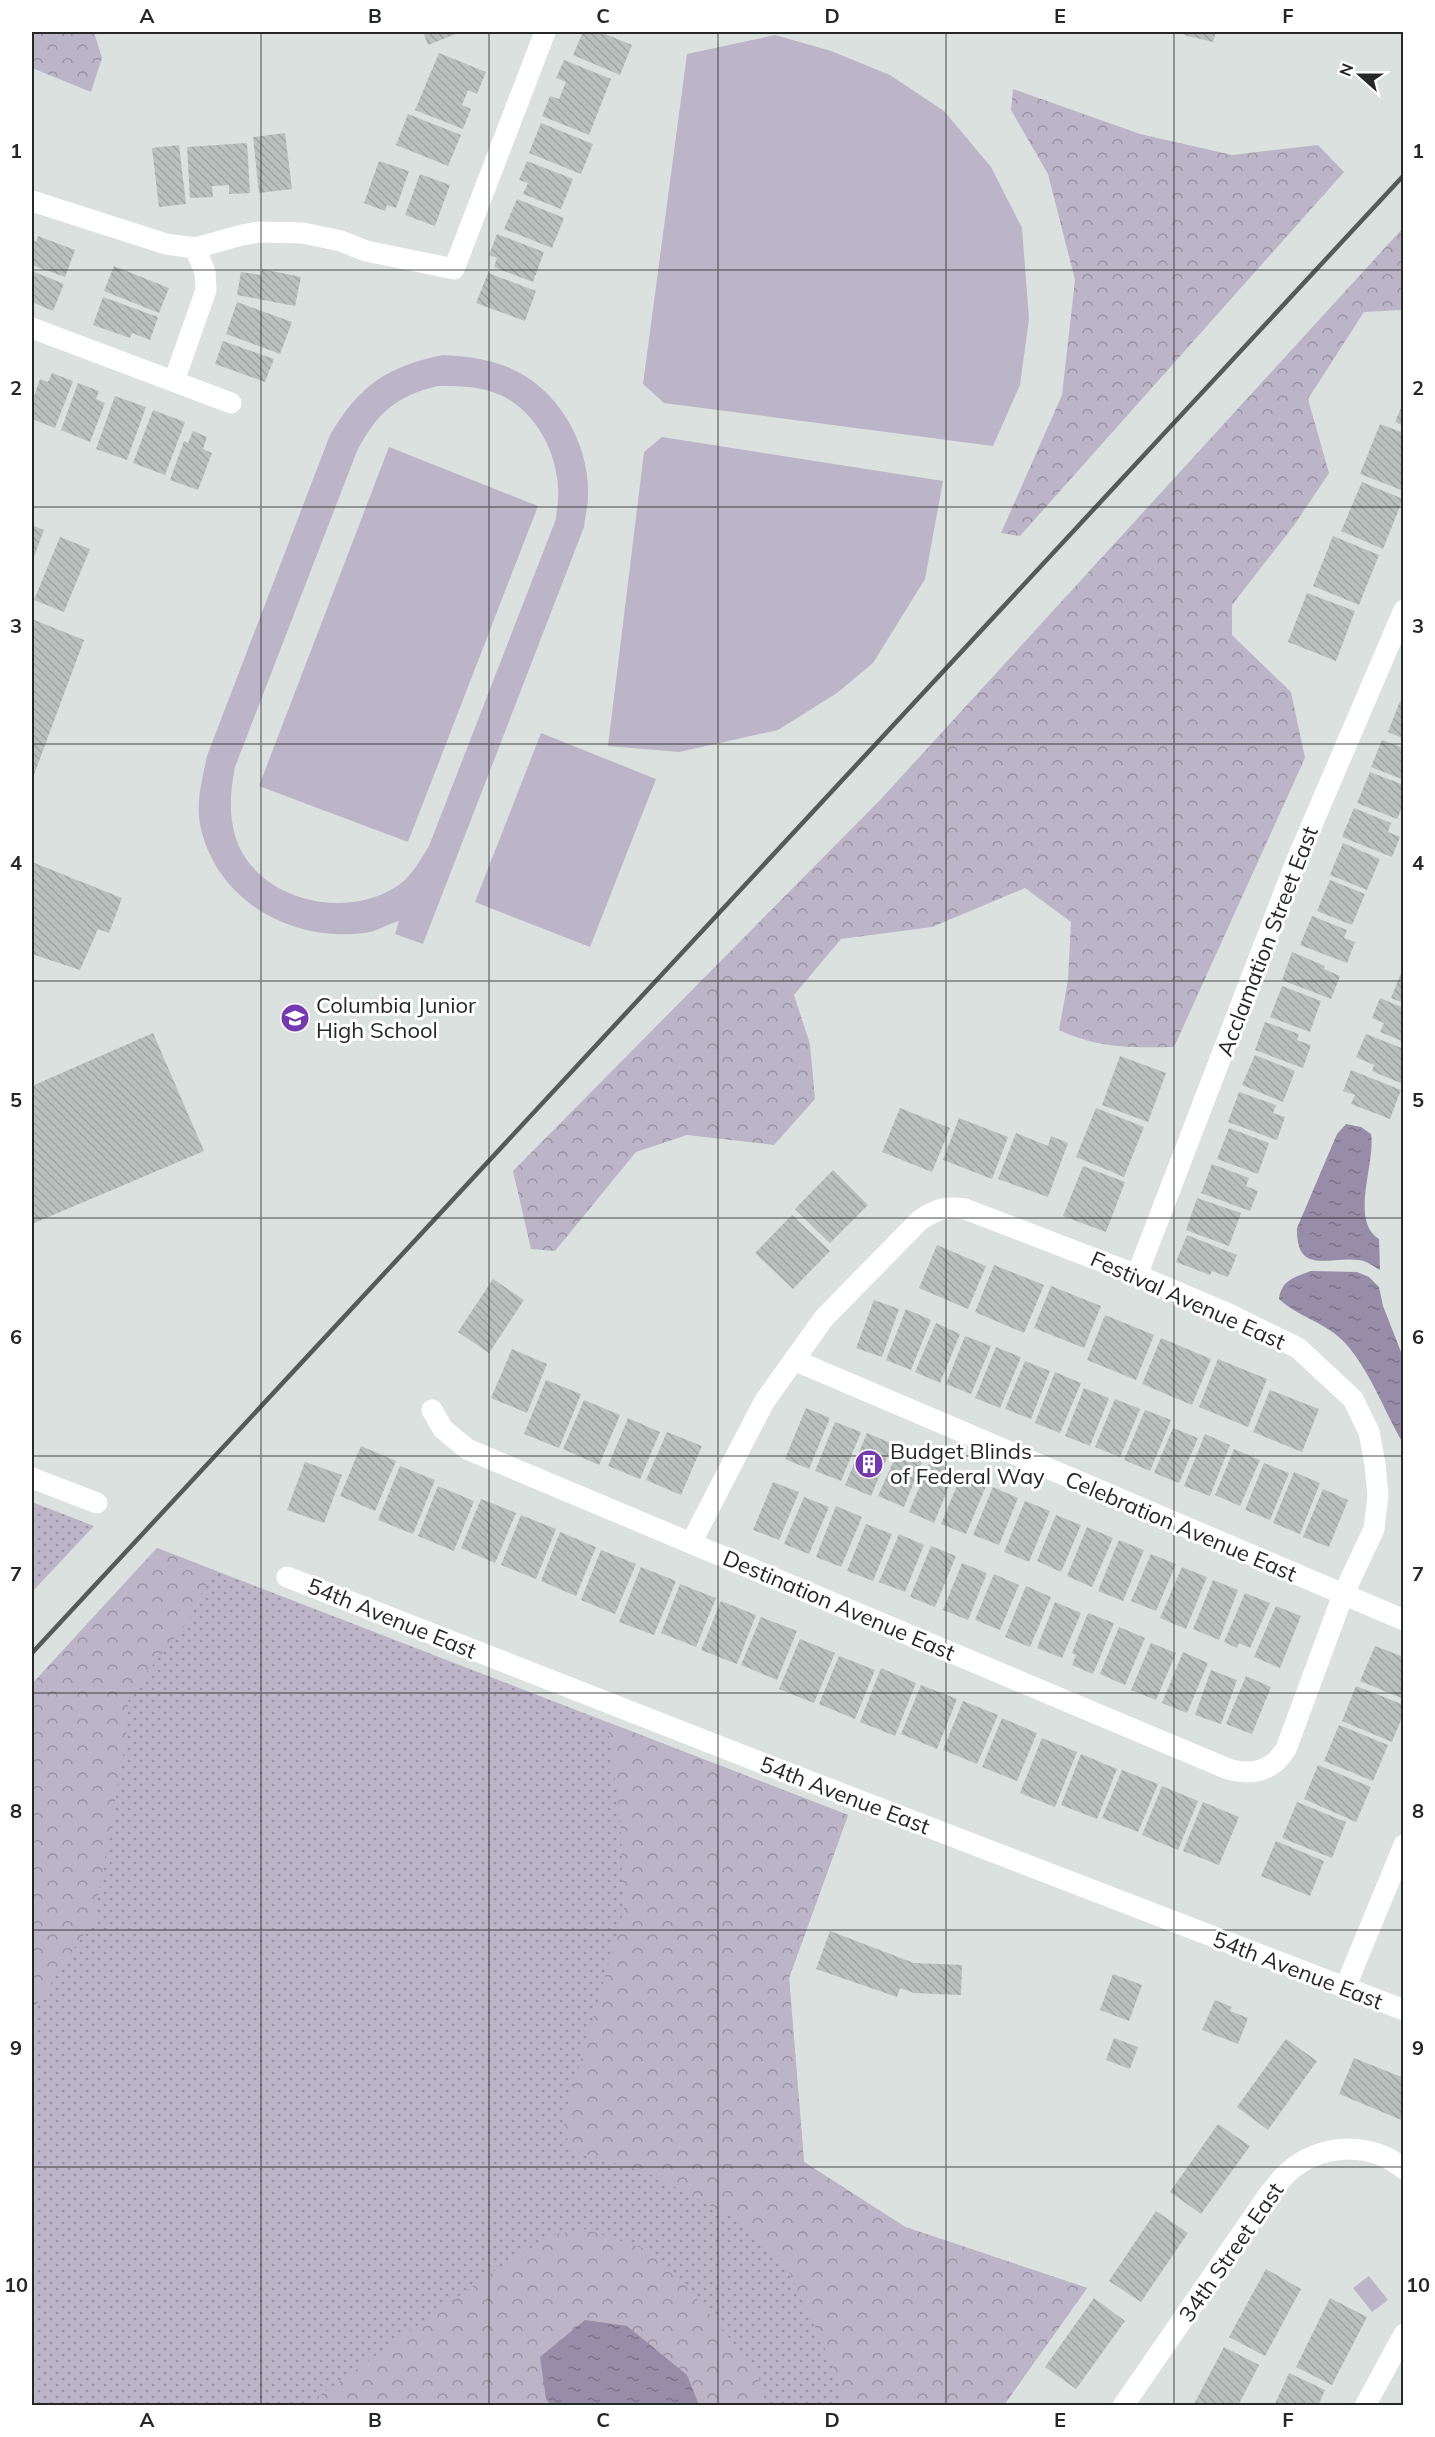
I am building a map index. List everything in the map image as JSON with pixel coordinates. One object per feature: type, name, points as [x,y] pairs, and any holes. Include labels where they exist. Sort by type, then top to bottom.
[{"type":"street","points":[[32,201],[166,244],[195,248],[259,232],[303,233],[341,241],[366,251],[454,269],[545,32]]},
{"type":"street","points":[[174,381],[206,290],[205,272],[195,248]]},
{"type":"street","points":[[32,328],[231,403]]},
{"type":"street","name":"Acclamation Street East","points":[[1137,1275],[1296,862],[1404,610]]},
{"type":"street","name":"Festival Avenue East","points":[[794,1360],[824,1318],[920,1220],[948,1206],[965,1209],[1137,1275],[1231,1315],[1298,1348],[1353,1399],[1369,1432],[1378,1496],[1374,1529],[1343,1595],[1286,1749],[1271,1767],[1262,1770]]},
{"type":"street","points":[[691,1543],[764,1402],[794,1360]]},
{"type":"street","name":"Celebration Avenue East","points":[[794,1360],[1404,1620]]},
{"type":"street","name":"Destination Avenue East","points":[[432,1410],[443,1429],[467,1449],[1228,1769],[1243,1773],[1262,1770]]},
{"type":"street","points":[[32,1478],[98,1503]]},
{"type":"street","name":"54th Avenue East","points":[[287,1576],[729,1750],[1404,2010]]},
{"type":"street","points":[[1345,1988],[1404,1845]]},
{"type":"street","name":"34th Street East","points":[[1123,2406],[1269,2194],[1288,2173],[1322,2152],[1357,2148],[1379,2155],[1404,2169]]},
{"type":"street","points":[[1365,2406],[1404,2334]]},
{"type":"green space","points":[[32,32],[94,32],[102,58],[91,92],[32,68]]},
{"type":"green space","points":[[775,35],[831,51],[890,75],[944,111],[991,167],[1022,228],[1029,319],[1020,385],[993,446],[664,403],[643,384],[687,54]]},
{"type":"green space","points":[[1013,89],[1140,134],[1232,155],[1318,145],[1344,172],[1020,536],[1001,533],[1062,395],[1075,280],[1048,174],[1011,110]]},
{"type":"green space","points":[[1403,228],[1403,312],[1402,310],[1364,312],[1308,399],[1329,473],[1295,524],[1232,605],[1232,635],[1291,692],[1305,758],[1174,1047],[1129,1047],[1101,1044],[1059,1030],[1068,980],[1071,922],[1025,888],[932,927],[841,939],[794,995],[810,1044],[815,1099],[774,1145],[687,1135],[636,1152],[555,1251],[531,1249],[513,1171],[881,799]]},
{"type":"green space","points":[[443,355],[487,361],[521,373],[538,385],[553,399],[575,435],[583,454],[587,475],[588,503],[584,527],[423,944],[395,934],[399,921],[368,932],[337,934],[311,931],[286,924],[263,912],[242,897],[224,878],[210,855],[201,829],[199,811],[207,756],[330,435],[352,403],[376,381],[390,372]],"holes":[[[438,386],[470,387],[489,391],[517,405],[528,416],[538,428],[552,457],[558,491],[556,519],[429,846],[418,864],[400,884],[374,897],[352,902],[329,903],[306,899],[285,891],[265,879],[250,864],[238,844],[231,806],[235,767],[357,451],[372,426],[389,408],[410,395]]]},
{"type":"green space","points":[[662,437],[943,481],[925,579],[873,663],[837,693],[778,730],[679,752],[608,746],[644,452]]},
{"type":"green space","points":[[389,447],[538,506],[408,842],[259,786]]},
{"type":"green space","points":[[541,733],[656,779],[590,947],[475,902]]},
{"type":"green space","points":[[32,1502],[94,1526],[32,1592]]},
{"type":"green space","points":[[157,1548],[848,1815],[789,1978],[804,2162],[905,2227],[1087,2288],[1004,2405],[32,2405],[32,1684]]},
{"type":"green space","points":[[157,1548],[213,1570],[188,1621],[129,1694],[126,1739],[94,1919],[32,2011],[32,1684]]},
{"type":"green space","points":[[607,1722],[848,1815],[789,1978],[804,2162],[905,2227],[1087,2288],[1004,2405],[841,2405],[838,2377],[784,2261],[732,2217],[652,2175],[570,2149],[563,2121],[624,1911],[620,1814]]},
{"type":"green space","points":[[584,2229],[651,2251],[684,2284],[757,2371],[766,2405],[699,2405],[687,2375],[546,2399],[551,2405],[305,2406],[491,2273],[552,2235]]},
{"type":"green space","points":[[1369,2276],[1388,2300],[1372,2312],[1353,2288]]},
{"type":"water","points":[[1346,1124],[1361,1127],[1371,1134],[1372,1146],[1365,1205],[1370,1230],[1379,1239],[1380,1270],[1359,1260],[1326,1261],[1308,1258],[1302,1253],[1298,1243],[1297,1228],[1337,1134]]},
{"type":"water","points":[[1311,1271],[1357,1272],[1369,1277],[1379,1287],[1383,1306],[1403,1357],[1403,1443],[1367,1375],[1350,1349],[1334,1333],[1279,1299],[1282,1288],[1286,1284]]},
{"type":"water","points":[[585,2320],[627,2326],[687,2375],[699,2405],[551,2405],[546,2399],[540,2357]]},
{"type":"building","points":[[423,32],[461,32],[428,45]]},
{"type":"building","points":[[583,32],[600,32],[632,45],[620,75],[573,55]]},
{"type":"building","points":[[1185,32],[1216,32],[1213,42],[1184,35]]},
{"type":"building","points":[[439,53],[486,72],[477,94],[468,90],[462,105],[471,109],[463,129],[415,110]]},
{"type":"building","points":[[564,60],[611,79],[589,135],[542,116],[550,96],[559,99],[566,82],[556,78]]},
{"type":"building","points":[[408,114],[461,135],[448,166],[396,145]]},
{"type":"building","points":[[541,123],[593,144],[581,174],[529,153]]},
{"type":"building","points":[[285,133],[292,189],[259,193],[253,137]]},
{"type":"building","points":[[247,143],[250,193],[229,194],[229,185],[212,186],[213,197],[190,198],[187,147]]},
{"type":"building","points":[[179,145],[186,204],[159,207],[152,148]]},
{"type":"building","points":[[379,161],[409,171],[396,208],[387,205],[385,211],[364,203]]},
{"type":"building","points":[[527,161],[573,179],[561,209],[523,194],[528,183],[519,180]]},
{"type":"building","points":[[420,174],[450,185],[435,226],[405,215]]},
{"type":"building","points":[[517,199],[564,218],[552,248],[504,229]]},
{"type":"building","points":[[497,234],[544,252],[533,282],[494,267],[497,258],[489,255]]},
{"type":"building","points":[[38,236],[75,250],[65,277],[32,265],[32,240],[36,242]]},
{"type":"building","points":[[114,266],[169,288],[159,313],[104,291]]},
{"type":"building","points":[[262,269],[301,277],[295,306],[237,295],[241,272],[261,275]]},
{"type":"building","points":[[32,271],[64,284],[53,311],[32,302]]},
{"type":"building","points":[[488,273],[536,291],[525,321],[476,303]]},
{"type":"building","points":[[103,297],[158,317],[150,340],[132,333],[130,338],[93,325]]},
{"type":"building","points":[[237,302],[292,322],[280,354],[226,334]]},
{"type":"building","points":[[223,341],[274,359],[265,382],[215,364]]},
{"type":"building","points":[[52,373],[73,381],[55,428],[32,419],[32,402],[40,379],[48,382]]},
{"type":"building","points":[[78,383],[99,391],[96,399],[105,403],[90,442],[61,430]]},
{"type":"building","points":[[115,396],[146,407],[127,460],[96,449]]},
{"type":"building","points":[[1404,401],[1404,426],[1395,422]]},
{"type":"building","points":[[153,410],[185,422],[165,475],[133,463]]},
{"type":"building","points":[[1380,424],[1404,433],[1404,491],[1360,474]]},
{"type":"building","points":[[193,431],[207,437],[203,449],[212,453],[198,490],[170,480],[184,441],[188,443]]},
{"type":"building","points":[[1362,482],[1403,499],[1383,549],[1341,531]]},
{"type":"building","points":[[32,525],[44,530],[32,562]]},
{"type":"building","points":[[1333,536],[1379,555],[1359,605],[1313,586]]},
{"type":"building","points":[[60,537],[90,549],[64,612],[34,600]]},
{"type":"building","points":[[1307,593],[1355,611],[1336,661],[1288,642]]},
{"type":"building","points":[[32,619],[84,640],[32,780]]},
{"type":"building","points":[[1400,701],[1404,703],[1404,739],[1388,732]]},
{"type":"building","points":[[1382,740],[1404,748],[1404,780],[1371,767]]},
{"type":"building","points":[[1370,772],[1404,785],[1404,803],[1397,819],[1357,803]]},
{"type":"building","points":[[1354,808],[1391,823],[1388,832],[1400,837],[1392,857],[1342,837]]},
{"type":"building","points":[[1343,843],[1380,859],[1367,890],[1330,875]]},
{"type":"building","points":[[32,862],[122,898],[109,933],[98,929],[80,970],[32,954]]},
{"type":"building","points":[[1330,880],[1365,894],[1352,925],[1317,911]]},
{"type":"building","points":[[1312,916],[1347,930],[1344,938],[1355,942],[1347,963],[1300,945]]},
{"type":"building","points":[[1292,952],[1325,966],[1324,969],[1340,976],[1331,999],[1282,980]]},
{"type":"building","points":[[1404,968],[1404,1003],[1391,998]]},
{"type":"building","points":[[1282,986],[1321,1001],[1310,1032],[1270,1017]]},
{"type":"building","points":[[1380,998],[1404,1008],[1404,1042],[1380,1032],[1384,1023],[1372,1018]]},
{"type":"building","points":[[1265,1022],[1299,1034],[1297,1040],[1311,1045],[1303,1068],[1255,1050]]},
{"type":"building","points":[[153,1033],[204,1151],[32,1224],[32,1086]]},
{"type":"building","points":[[1366,1034],[1404,1049],[1403,1084],[1372,1071],[1374,1065],[1356,1057]]},
{"type":"building","points":[[1255,1055],[1295,1071],[1283,1102],[1242,1085]]},
{"type":"building","points":[[1120,1056],[1166,1073],[1148,1122],[1102,1105]]},
{"type":"building","points":[[1351,1070],[1401,1090],[1390,1119],[1351,1104],[1355,1095],[1343,1091]]},
{"type":"building","points":[[1239,1092],[1276,1105],[1273,1113],[1285,1117],[1277,1140],[1228,1122]]},
{"type":"building","points":[[900,1108],[950,1128],[932,1172],[882,1152]]},
{"type":"building","points":[[1096,1108],[1144,1127],[1124,1177],[1076,1157]]},
{"type":"building","points":[[959,1118],[1008,1137],[992,1179],[943,1160]]},
{"type":"building","points":[[1229,1128],[1269,1143],[1258,1174],[1217,1159]]},
{"type":"building","points":[[1016,1133],[1048,1146],[1051,1136],[1068,1143],[1048,1197],[998,1179]]},
{"type":"building","points":[[1212,1164],[1249,1178],[1246,1186],[1258,1191],[1250,1211],[1201,1193]]},
{"type":"building","points":[[1083,1166],[1125,1182],[1106,1232],[1063,1216]]},
{"type":"building","points":[[833,1170],[868,1205],[830,1243],[795,1209]]},
{"type":"building","points":[[1197,1198],[1241,1213],[1229,1246],[1186,1230]]},
{"type":"building","points":[[792,1215],[830,1251],[793,1289],[755,1253]]},
{"type":"building","points":[[1187,1235],[1237,1255],[1228,1277],[1212,1271],[1210,1275],[1176,1262]]},
{"type":"building","points":[[937,1245],[986,1266],[968,1309],[919,1288]]},
{"type":"building","points":[[994,1265],[1044,1285],[1024,1333],[975,1312]]},
{"type":"building","points":[[493,1279],[524,1300],[489,1353],[458,1332]]},
{"type":"building","points":[[1051,1286],[1101,1306],[1084,1348],[1034,1328]]},
{"type":"building","points":[[874,1300],[899,1309],[882,1357],[856,1348]]},
{"type":"building","points":[[906,1309],[931,1320],[911,1370],[886,1360]]},
{"type":"building","points":[[1105,1315],[1154,1335],[1136,1380],[1087,1360]]},
{"type":"building","points":[[936,1323],[960,1334],[940,1383],[915,1372]]},
{"type":"building","points":[[965,1336],[991,1346],[971,1394],[946,1384]]},
{"type":"building","points":[[1161,1338],[1211,1359],[1192,1405],[1142,1384]]},
{"type":"building","points":[[996,1347],[1021,1357],[1000,1408],[975,1398]]},
{"type":"building","points":[[512,1349],[547,1364],[527,1413],[491,1398]]},
{"type":"building","points":[[1218,1359],[1267,1379],[1248,1427],[1199,1407]]},
{"type":"building","points":[[1025,1361],[1050,1371],[1031,1419],[1005,1409]]},
{"type":"building","points":[[1055,1372],[1081,1383],[1060,1433],[1035,1423]]},
{"type":"building","points":[[546,1380],[581,1394],[559,1448],[524,1434]]},
{"type":"building","points":[[1084,1388],[1109,1398],[1090,1446],[1065,1436]]},
{"type":"building","points":[[1270,1390],[1319,1409],[1302,1452],[1253,1432]]},
{"type":"building","points":[[1115,1399],[1140,1409],[1120,1457],[1095,1447]]},
{"type":"building","points":[[584,1400],[620,1415],[599,1465],[563,1449]]},
{"type":"building","points":[[806,1408],[830,1418],[809,1469],[785,1459]]},
{"type":"building","points":[[1145,1410],[1171,1420],[1150,1471],[1124,1460]]},
{"type":"building","points":[[628,1418],[660,1432],[640,1479],[608,1466]]},
{"type":"building","points":[[835,1422],[861,1432],[841,1481],[815,1471]]},
{"type":"building","points":[[1173,1428],[1198,1438],[1179,1483],[1154,1473]]},
{"type":"building","points":[[667,1432],[702,1446],[681,1495],[646,1480]]},
{"type":"building","name":"Budget Blinds of Federal Way","points":[[867,1433],[893,1444],[871,1496],[845,1485]]},
{"type":"building","points":[[1205,1434],[1230,1445],[1210,1496],[1184,1486]]},
{"type":"building","points":[[361,1446],[396,1461],[375,1511],[340,1496]]},
{"type":"building","points":[[899,1449],[923,1459],[904,1507],[878,1496]]},
{"type":"building","points":[[1234,1449],[1260,1460],[1240,1506],[1215,1495]]},
{"type":"building","points":[[930,1461],[955,1471],[934,1523],[909,1512]]},
{"type":"building","points":[[305,1462],[342,1475],[324,1523],[287,1510]]},
{"type":"building","points":[[1264,1463],[1289,1473],[1270,1520],[1245,1510]]},
{"type":"building","points":[[400,1466],[435,1480],[413,1534],[378,1520]]},
{"type":"building","points":[[1294,1472],[1320,1483],[1300,1534],[1273,1523]]},
{"type":"building","points":[[961,1476],[986,1486],[966,1534],[941,1524]]},
{"type":"building","points":[[773,1482],[799,1492],[779,1540],[753,1530]]},
{"type":"building","points":[[438,1486],[474,1501],[454,1551],[418,1536]]},
{"type":"building","points":[[993,1487],[1018,1498],[999,1545],[973,1535]]},
{"type":"building","points":[[1323,1489],[1348,1500],[1329,1547],[1303,1537]]},
{"type":"building","points":[[804,1497],[829,1507],[809,1554],[784,1544]]},
{"type":"building","points":[[481,1499],[516,1513],[495,1563],[461,1548]]},
{"type":"building","points":[[1025,1501],[1050,1511],[1029,1562],[1004,1552]]},
{"type":"building","points":[[836,1506],[862,1517],[841,1567],[816,1557]]},
{"type":"building","points":[[521,1515],[556,1529],[536,1579],[501,1565]]},
{"type":"building","points":[[1056,1515],[1081,1525],[1061,1572],[1037,1561]]},
{"type":"building","points":[[866,1524],[892,1534],[873,1581],[847,1571]]},
{"type":"building","points":[[1087,1527],[1113,1538],[1092,1587],[1067,1576]]},
{"type":"building","points":[[560,1532],[596,1547],[576,1596],[541,1581]]},
{"type":"building","points":[[899,1534],[924,1545],[905,1592],[879,1582]]},
{"type":"building","points":[[1119,1540],[1144,1550],[1123,1601],[1098,1591]]},
{"type":"building","points":[[931,1546],[956,1556],[935,1607],[910,1597]]},
{"type":"building","points":[[601,1550],[636,1564],[615,1614],[581,1600]]},
{"type":"building","points":[[1151,1554],[1176,1564],[1156,1611],[1131,1601]]},
{"type":"building","points":[[962,1563],[987,1573],[968,1620],[943,1610]]},
{"type":"building","points":[[641,1567],[676,1581],[654,1635],[619,1622]]},
{"type":"building","points":[[1182,1567],[1207,1577],[1186,1629],[1160,1618]]},
{"type":"building","points":[[994,1574],[1019,1585],[1000,1630],[975,1620]]},
{"type":"building","points":[[1213,1580],[1238,1590],[1219,1640],[1193,1629]]},
{"type":"building","points":[[680,1584],[716,1598],[696,1647],[661,1633]]},
{"type":"building","points":[[1026,1586],[1051,1597],[1030,1647],[1005,1637]]},
{"type":"building","points":[[1245,1593],[1270,1603],[1250,1648],[1239,1643],[1237,1648],[1224,1642]]},
{"type":"building","points":[[721,1601],[756,1615],[737,1664],[701,1650]]},
{"type":"building","points":[[1055,1602],[1081,1613],[1062,1658],[1037,1648]]},
{"type":"building","points":[[1276,1606],[1301,1616],[1280,1668],[1254,1657]]},
{"type":"building","points":[[1088,1613],[1114,1623],[1093,1674],[1072,1665],[1076,1655],[1072,1653]]},
{"type":"building","points":[[761,1617],[797,1631],[777,1680],[741,1665]]},
{"type":"building","points":[[1119,1627],[1145,1638],[1125,1685],[1100,1674]]},
{"type":"building","points":[[800,1639],[835,1653],[814,1703],[779,1689]]},
{"type":"building","points":[[1151,1643],[1176,1653],[1156,1700],[1131,1690]]},
{"type":"building","points":[[1375,1646],[1404,1657],[1404,1699],[1360,1681]]},
{"type":"building","points":[[1183,1652],[1208,1663],[1187,1713],[1162,1703]]},
{"type":"building","points":[[839,1656],[875,1670],[855,1719],[819,1704]]},
{"type":"building","points":[[881,1668],[916,1683],[895,1736],[860,1722]]},
{"type":"building","points":[[1211,1670],[1237,1680],[1221,1724],[1195,1715]]},
{"type":"building","points":[[1246,1676],[1271,1687],[1252,1734],[1226,1724]]},
{"type":"building","points":[[921,1685],[957,1699],[937,1749],[901,1734]]},
{"type":"building","points":[[1356,1686],[1404,1705],[1404,1712],[1392,1742],[1342,1721]]},
{"type":"building","points":[[963,1701],[998,1715],[977,1764],[943,1750]]},
{"type":"building","points":[[1002,1718],[1037,1733],[1017,1781],[982,1767]]},
{"type":"building","points":[[1339,1725],[1388,1745],[1373,1781],[1324,1761]]},
{"type":"building","points":[[1042,1738],[1077,1752],[1055,1807],[1020,1793]]},
{"type":"building","points":[[1081,1754],[1117,1769],[1097,1819],[1061,1805]]},
{"type":"building","points":[[1318,1765],[1371,1787],[1356,1822],[1304,1799]]},
{"type":"building","points":[[1122,1770],[1158,1784],[1138,1832],[1102,1818]]},
{"type":"building","points":[[1162,1786],[1198,1801],[1178,1850],[1142,1835]]},
{"type":"building","points":[[1203,1802],[1239,1817],[1219,1865],[1183,1851]]},
{"type":"building","points":[[1297,1802],[1346,1822],[1332,1858],[1282,1838]]},
{"type":"building","points":[[1276,1841],[1324,1861],[1310,1896],[1261,1876]]},
{"type":"building","points":[[830,1931],[914,1963],[962,1965],[961,1995],[914,1993],[900,1988],[897,1997],[816,1969]]},
{"type":"building","points":[[1113,1974],[1142,1985],[1129,2021],[1100,2010]]},
{"type":"building","points":[[1215,2000],[1232,2007],[1230,2011],[1248,2018],[1238,2044],[1202,2030]]},
{"type":"building","points":[[1114,2038],[1138,2047],[1130,2069],[1106,2060]]},
{"type":"building","points":[[1286,2039],[1317,2061],[1268,2130],[1237,2107]]},
{"type":"building","points":[[1354,2058],[1404,2078],[1404,2121],[1339,2094]]},
{"type":"building","points":[[1218,2124],[1250,2146],[1201,2214],[1170,2192]]},
{"type":"building","points":[[1156,2211],[1188,2233],[1141,2302],[1109,2281]]},
{"type":"building","points":[[1266,2269],[1301,2289],[1265,2356],[1229,2337]]},
{"type":"building","points":[[1094,2298],[1125,2321],[1076,2389],[1045,2367]]},
{"type":"building","points":[[1330,2298],[1367,2317],[1332,2385],[1296,2367]]},
{"type":"building","points":[[1224,2347],[1259,2365],[1238,2406],[1193,2406]]},
{"type":"building","points":[[1289,2373],[1325,2390],[1318,2406],[1274,2406]]},
{"type":"railway","points":[[32,1653],[1404,175]]},
{"type":"place","name":"Columbia Junior High School","points":[[295,1018]]},
{"type":"place","name":"Budget Blinds of Federal Way","points":[[869,1464]]}]
